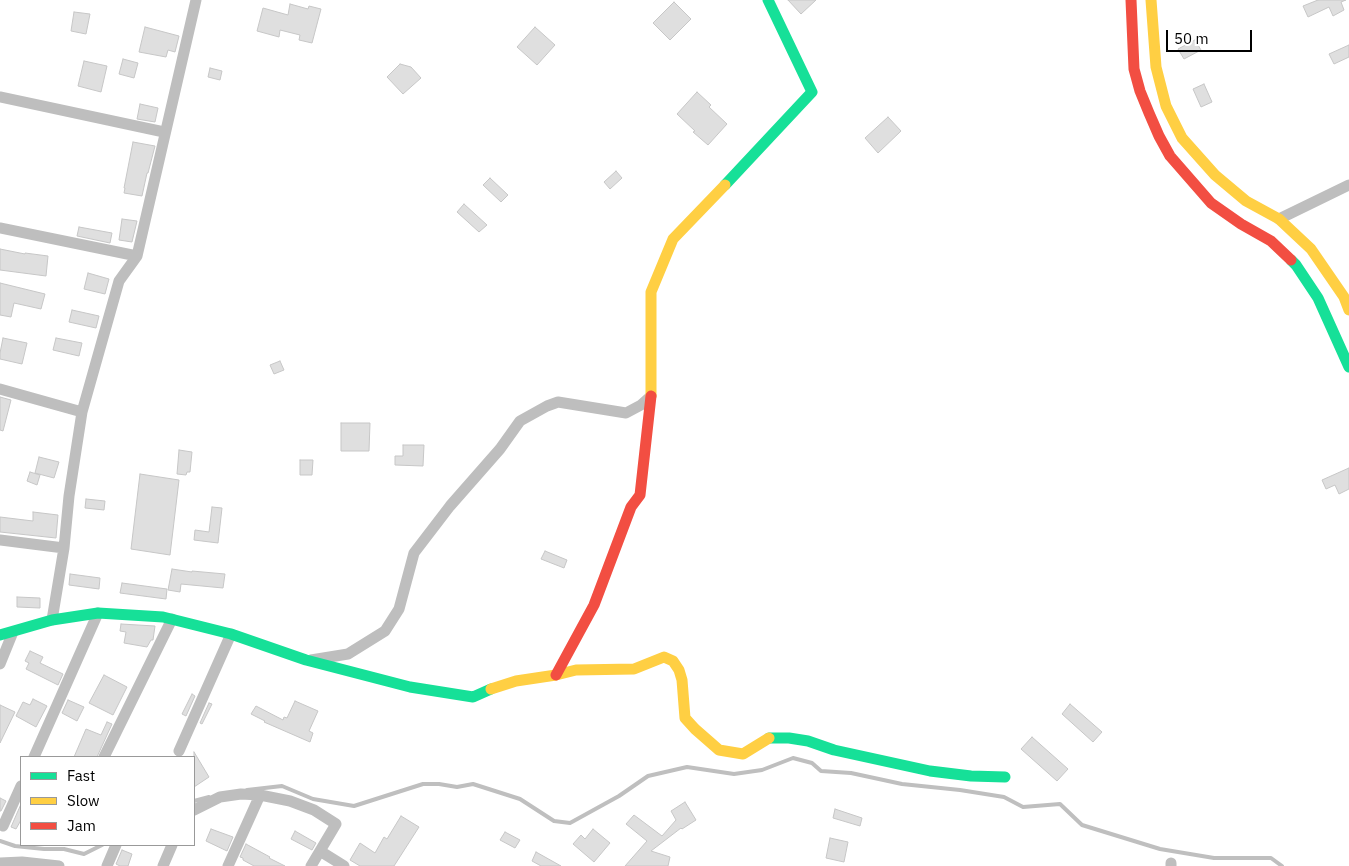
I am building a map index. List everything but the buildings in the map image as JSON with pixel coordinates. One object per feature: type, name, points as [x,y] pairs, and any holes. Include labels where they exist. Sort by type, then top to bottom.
[{"type":"street","points":[[52,620],[64,548],[69,496],[82,412],[119,281],[137,256],[164,132],[196,0]]},
{"type":"street","points":[[556,675],[594,605],[631,507],[640,495],[651,396],[651,292],[673,239],[812,92],[768,0]]},
{"type":"street","points":[[1131,0],[1134,69],[1149,113],[1170,156],[1211,203],[1241,224],[1271,241],[1296,265],[1318,298],[1349,367]]},
{"type":"street","points":[[1151,0],[1156,67],[1166,106],[1182,138],[1216,175],[1246,200],[1279,219],[1311,249],[1344,298],[1349,310]]},
{"type":"street","points":[[0,97],[164,132]]},
{"type":"street","points":[[1279,219],[1349,185]]},
{"type":"street","points":[[0,228],[137,256]]},
{"type":"street","points":[[0,389],[82,412]]},
{"type":"street","points":[[306,660],[348,654],[385,631],[399,609],[414,553],[450,506],[500,449],[520,421],[558,402],[626,413],[641,405],[651,396]]},
{"type":"street","points":[[0,540],[64,548]]},
{"type":"street","points":[[0,635],[52,620],[98,613],[162,617],[231,634],[306,660],[410,686],[473,697],[516,681],[576,670],[634,669],[664,657],[673,661],[679,670],[682,680],[685,718],[694,729],[719,750],[743,754],[769,738],[789,738],[808,741],[834,750],[930,770],[971,776],[1005,776]]},
{"type":"street","points":[[34,756],[98,613]]},
{"type":"street","points":[[104,756],[172,619]]},
{"type":"street","points":[[0,664],[13,632]]},
{"type":"street","points":[[179,751],[231,634]]},
{"type":"street","points":[[3,826],[20,788]]},
{"type":"street","points":[[195,810],[220,797],[241,794],[260,795],[290,801],[314,810],[336,824],[311,866]]},
{"type":"street","points":[[228,866],[260,795]]},
{"type":"street","points":[[107,866],[116,846]]},
{"type":"street","points":[[163,866],[172,846]]},
{"type":"street","points":[[320,851],[344,866]]},
{"type":"street","points":[[2,864],[22,862],[59,866]]},
{"type":"waterway","points":[[247,790],[282,786],[313,799],[354,806],[423,784],[457,787],[473,784],[520,799],[554,821],[570,823],[619,796],[648,776],[687,767],[734,774],[762,770],[793,758],[812,763],[821,771],[851,773],[902,784],[1004,797],[1023,807],[1060,804],[1082,825],[1160,849],[1214,858],[1271,858],[1282,866]]},
{"type":"waterway","points":[[195,801],[209,797]]},
{"type":"waterway","points":[[0,841],[15,846],[64,849],[84,854],[100,846]]},
{"type":"traffic: fast","points":[[725,185],[812,92],[768,0]]},
{"type":"traffic: fast","points":[[1291,260],[1318,298],[1349,367]]},
{"type":"traffic: fast","points":[[0,635],[52,620],[98,613],[163,617],[231,634],[306,660],[410,687],[473,697],[491,689]]},
{"type":"traffic: fast","points":[[769,738],[789,738],[808,741],[834,750],[930,771],[971,776],[1005,777]]},
{"type":"traffic: slow","points":[[1151,0],[1156,67],[1166,106],[1182,138],[1215,175],[1246,201],[1279,219],[1311,249],[1344,297],[1349,310]]},
{"type":"traffic: slow","points":[[651,396],[651,292],[673,239],[725,185]]},
{"type":"traffic: slow","points":[[491,689],[516,681],[576,670],[634,669],[664,657],[673,661],[679,670],[682,680],[685,718],[719,750],[743,754],[769,738]]},
{"type":"traffic: jam","points":[[1131,0],[1134,69],[1149,113],[1170,156],[1211,203],[1241,224],[1271,241],[1291,260]]},
{"type":"traffic: jam","points":[[556,675],[594,605],[631,507],[640,495],[651,396]]}]
